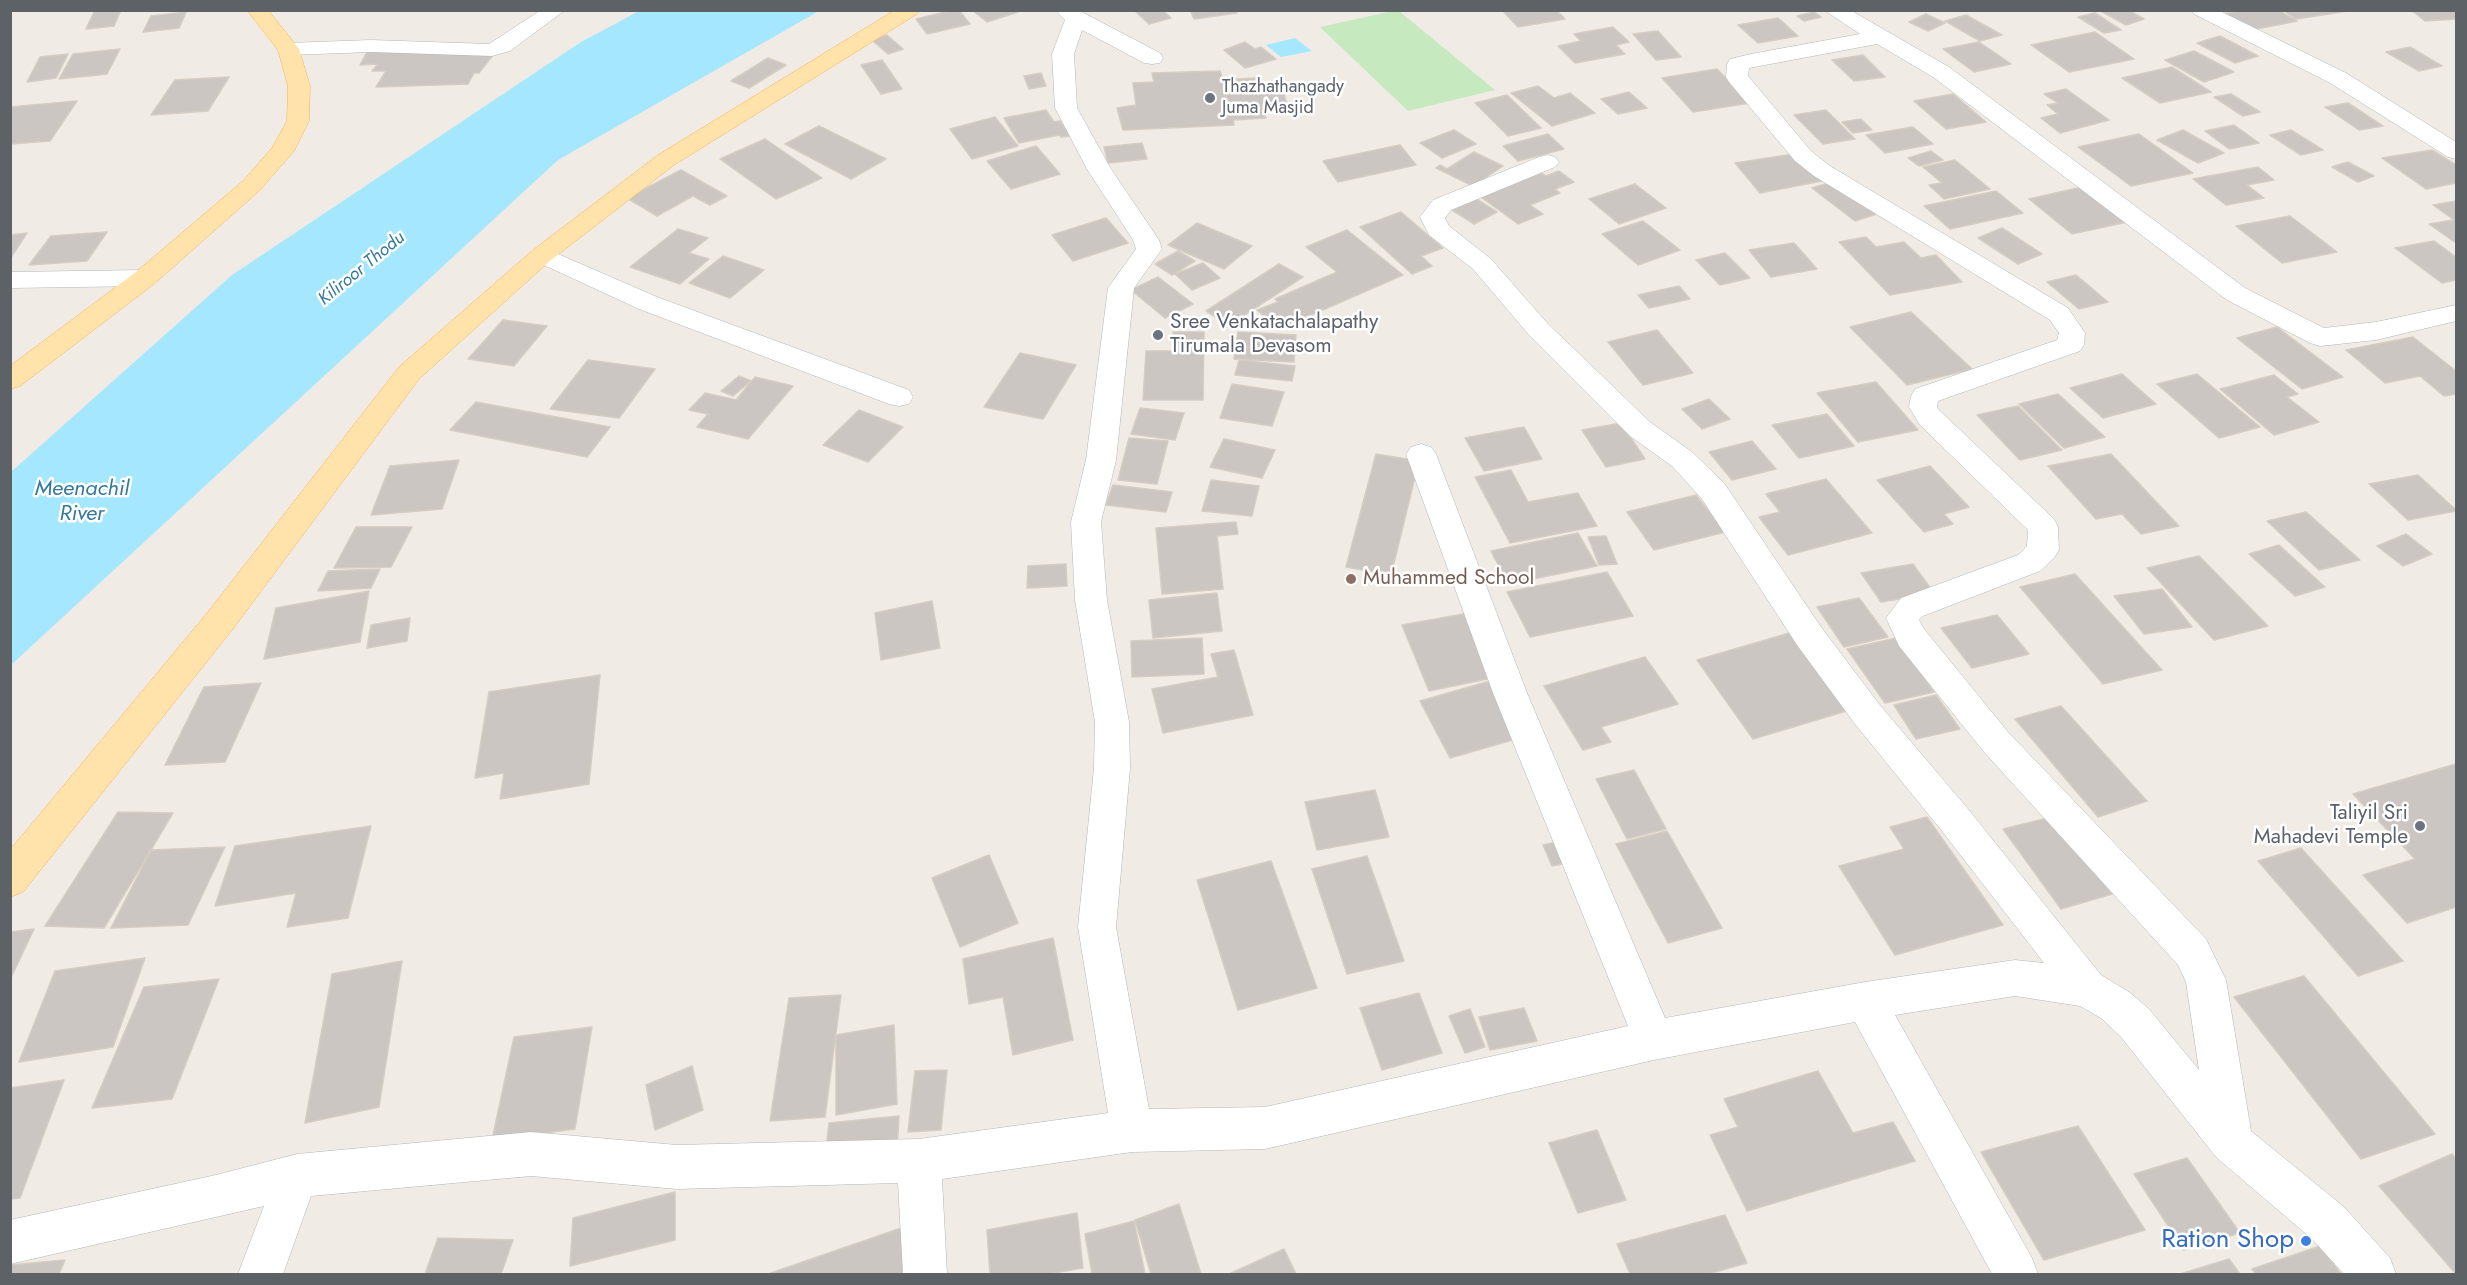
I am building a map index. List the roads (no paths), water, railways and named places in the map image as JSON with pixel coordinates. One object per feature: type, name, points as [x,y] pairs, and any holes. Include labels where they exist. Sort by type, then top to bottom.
[{"type":"main road","points":[[10,380],[145,278],[251,186],[282,151],[298,121],[299,86],[288,49],[256,10]]},
{"type":"main road","points":[[10,880],[220,621],[409,373],[542,255],[666,160],[910,10]]},
{"type":"street","points":[[288,49],[371,46],[492,50],[502,46],[555,10]]},
{"type":"street","points":[[1834,10],[1941,72],[2236,294],[2320,338],[2376,331],[2457,313]]},
{"type":"street","points":[[2200,10],[2338,78],[2457,152]]},
{"type":"street","points":[[1132,1131],[1097,927],[1112,768],[1112,722],[1091,600],[1086,522],[1101,460],[1121,288],[1149,249],[1146,240],[1098,169],[1066,108],[1063,54],[1070,15],[1152,58]]},
{"type":"street","points":[[1879,37],[1751,60],[1738,64],[1737,77],[1789,141],[1812,164],[2060,314],[2072,333],[2070,345],[1926,396],[1923,407],[1930,418],[2043,527],[2043,550],[2029,563],[1912,607],[1902,618],[1911,637],[1996,742],[2192,952],[2206,980],[2231,1142]]},
{"type":"street","points":[[1547,162],[1442,205],[1432,217],[1438,230],[1482,264],[1539,330],[1640,429],[1682,459],[1713,491],[1809,636],[1867,714],[1955,820],[2087,988],[2115,1005],[2135,1023],[2231,1142],[2328,1223],[2374,1275]]},
{"type":"street","points":[[542,255],[648,303],[898,397]]},
{"type":"street","points":[[10,280],[145,278]]},
{"type":"street","points":[[1421,454],[1510,693],[1654,1040]]},
{"type":"street","points":[[10,1242],[216,1197],[297,1176],[531,1154],[677,1167],[919,1161],[1132,1131],[1265,1128],[1654,1040],[1865,1001],[2015,978],[2087,988]]},
{"type":"street","points":[[1865,1001],[2016,1275]]},
{"type":"street","points":[[919,1161],[925,1275]]},
{"type":"street","points":[[261,1275],[297,1176]]},
{"type":"water","name":"Meenachil River","points":[[641,10],[819,11],[558,160],[11,665],[11,472],[232,275],[581,42]]},
{"type":"water","points":[[1295,38],[1312,51],[1281,57],[1266,45]]},
{"type":"place","name":"Thazhathangady Juma Masjid","points":[[1210,98]]},
{"type":"place","name":"Sree Venkatachalapathy Tirumala Devasom","points":[[1158,335]]},
{"type":"place","name":"Muhammed School","points":[[1351,579]]},
{"type":"place","name":"Taliyil Sri Mahadevi Temple","points":[[2420,826]]},
{"type":"place","name":"Ration Shop","points":[[2306,1241]]},
{"type":"water label","name":"Kiliroor Thodu","points":[[362,269]]}]
